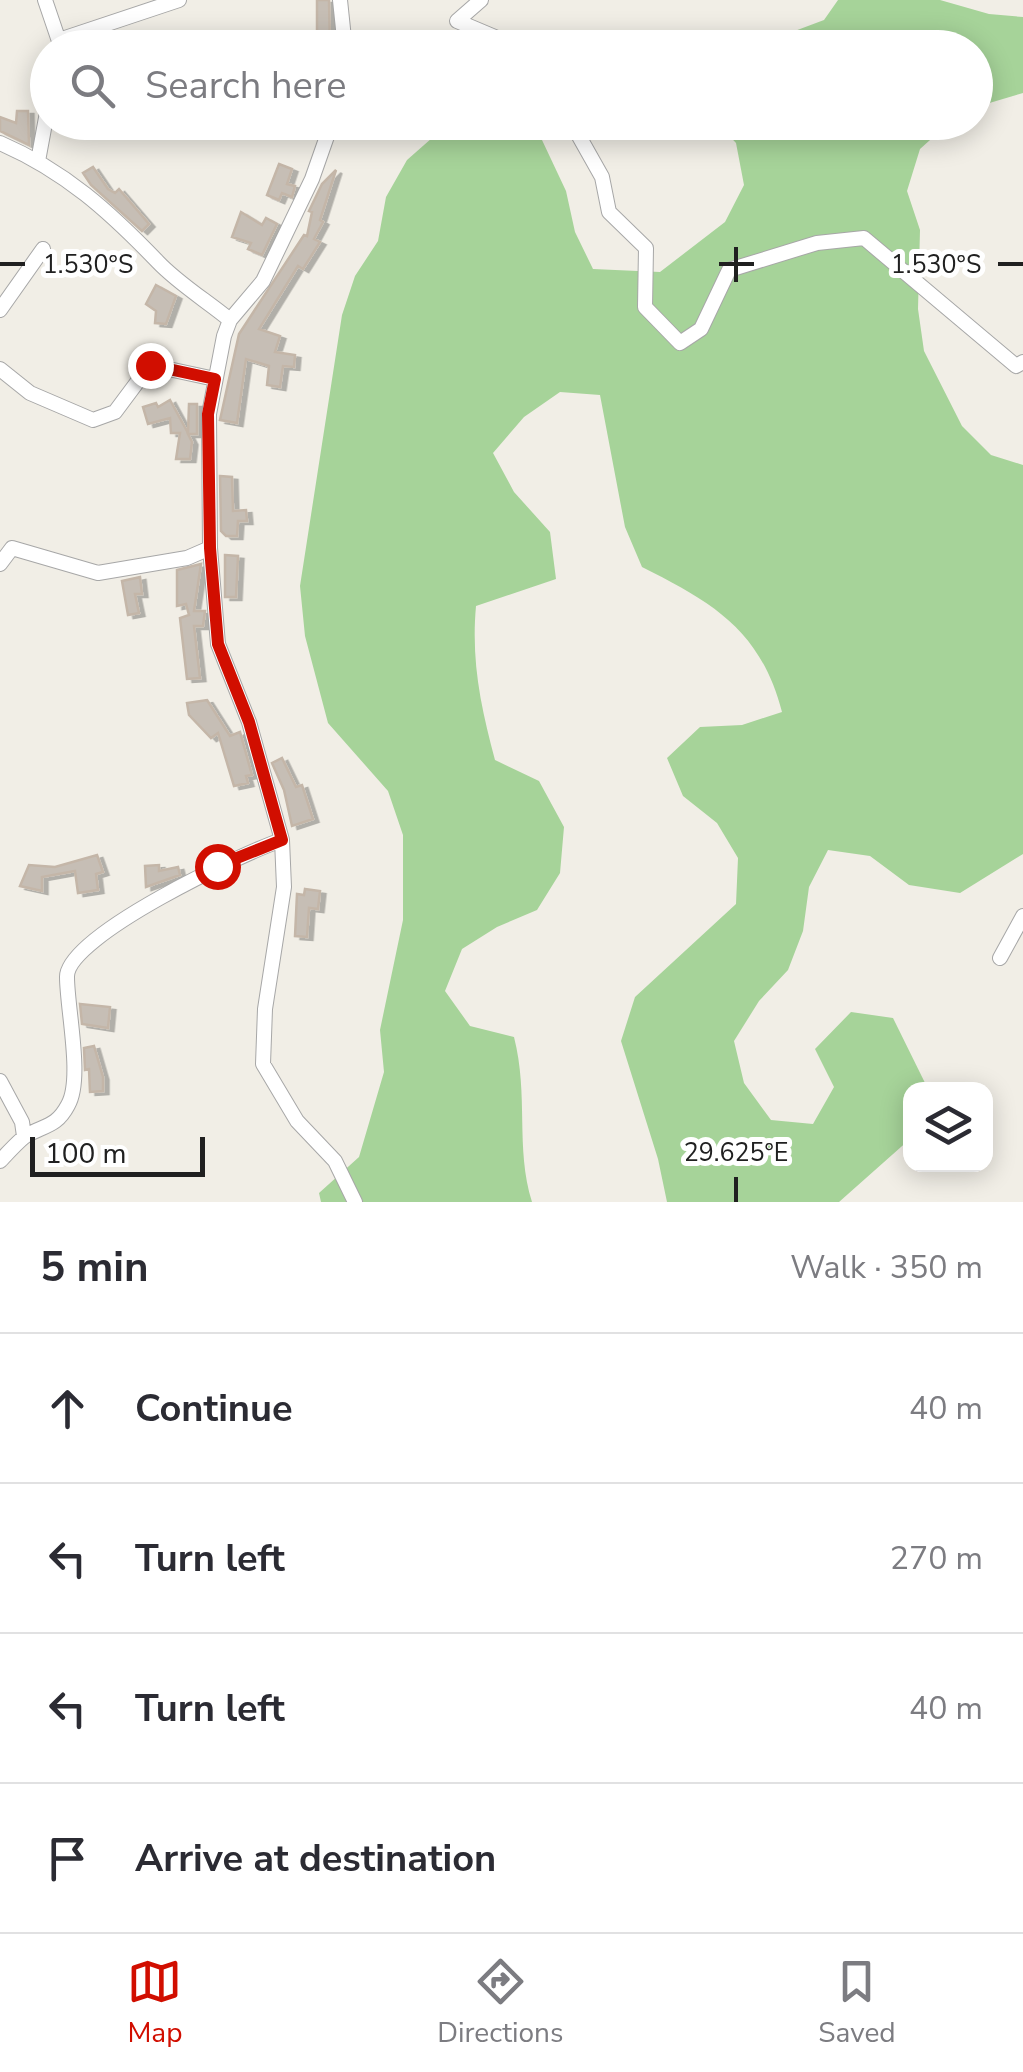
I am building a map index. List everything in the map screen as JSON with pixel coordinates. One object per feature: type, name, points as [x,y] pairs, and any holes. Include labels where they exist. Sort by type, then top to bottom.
[{"type":"street","points":[[45,0],[57,30]]},
{"type":"street","points":[[97,30],[179,0]]},
{"type":"street","points":[[340,0],[343,30]]},
{"type":"street","points":[[478,30],[456,21],[481,0]]},
{"type":"street","points":[[38,161],[42,140]]},
{"type":"street","points":[[326,140],[312,179],[263,282],[230,320],[208,414],[210,548],[218,644],[249,722],[282,840],[284,887],[265,1009],[263,1064],[297,1121],[335,1160],[356,1202]]},
{"type":"street","points":[[581,140],[602,176],[609,212],[646,248],[645,307],[680,343],[701,329],[730,270],[817,243],[864,238],[1016,366],[1023,362]]},
{"type":"street","points":[[0,143],[38,161],[104,206],[159,263],[230,320]]},
{"type":"street","points":[[0,310],[43,249]]},
{"type":"street","points":[[0,369],[30,393],[93,420],[115,412],[150,365],[215,379]]},
{"type":"street","points":[[0,564],[12,548],[98,573],[187,558],[210,548]]},
{"type":"street","points":[[0,1161],[24,1136],[57,1124],[74,1095],[66,975],[80,954],[109,931],[217,866],[282,840]]},
{"type":"street","points":[[1000,958],[1023,916]]},
{"type":"street","points":[[0,1081],[17,1110],[24,1136]]},
{"type":"green space","points":[[838,0],[940,0],[989,14],[1023,17],[1023,93],[993,102],[993,30],[797,30],[824,20]]},
{"type":"green space","points":[[430,140],[542,140],[566,191],[575,232],[593,269],[660,272],[725,222],[744,185],[733,140],[930,140],[920,149],[907,191],[920,230],[918,309],[924,351],[962,426],[991,455],[1023,465],[1023,854],[960,893],[909,885],[870,856],[828,850],[809,887],[803,931],[788,970],[759,1001],[734,1041],[744,1083],[771,1120],[813,1124],[834,1087],[815,1049],[851,1012],[893,1018],[925,1082],[903,1082],[903,1145],[839,1202],[667,1202],[658,1159],[621,1041],[635,997],[736,904],[738,858],[717,823],[683,796],[667,758],[700,727],[742,725],[782,712],[761,660],[731,623],[691,593],[642,567],[625,527],[600,395],[560,392],[524,417],[493,453],[514,492],[550,532],[556,579],[476,606],[475,646],[478,684],[495,760],[539,781],[564,827],[560,873],[537,910],[497,927],[462,949],[445,991],[470,1026],[514,1037],[521,1080],[524,1161],[532,1202],[321,1202],[319,1193],[359,1157],[384,1072],[380,1030],[403,920],[403,835],[388,791],[328,723],[305,636],[300,586],[342,315],[355,276],[378,241],[386,197],[407,160]]},
{"type":"building","points":[[317,0],[329,0],[330,30],[317,30]]},
{"type":"building","points":[[17,111],[28,111],[29,145],[0,131],[0,117],[16,123]]},
{"type":"building","points":[[279,164],[292,169],[287,184],[295,186],[292,197],[282,193],[279,200],[267,195]]},
{"type":"building","points":[[93,167],[108,189],[115,193],[119,189],[149,224],[142,231],[91,185],[83,173]]},
{"type":"building","points":[[336,170],[320,220],[323,222],[314,239],[320,242],[303,269],[298,266],[259,329],[280,336],[275,352],[295,355],[294,367],[283,366],[280,387],[267,385],[269,366],[246,359],[237,423],[220,420],[239,334],[304,235],[307,236],[312,212],[309,211],[322,184]]},
{"type":"building","points":[[241,212],[262,225],[266,218],[277,224],[262,255],[248,249],[251,243],[232,237]]},
{"type":"building","points":[[156,285],[176,296],[166,324],[155,323],[156,311],[146,304]]},
{"type":"building","points":[[170,400],[188,433],[189,404],[197,404],[197,434],[188,434],[192,442],[190,459],[176,459],[180,433],[171,433],[170,418],[148,424],[143,407],[156,403],[158,407]]},
{"type":"building","points":[[220,476],[232,477],[233,511],[246,510],[247,521],[238,521],[237,536],[226,536],[221,531]]},
{"type":"building","points":[[225,555],[238,556],[236,597],[225,597]]},
{"type":"building","points":[[201,564],[194,611],[205,611],[203,626],[194,626],[200,678],[187,679],[180,618],[189,615],[186,604],[177,606],[177,570]]},
{"type":"building","points":[[140,577],[142,594],[135,594],[139,613],[128,615],[122,581]]},
{"type":"building","points":[[207,700],[230,736],[240,732],[252,775],[246,776],[248,783],[234,786],[218,733],[211,738],[189,715],[187,703]]},
{"type":"building","points":[[282,758],[296,787],[302,785],[313,819],[292,826],[284,790],[272,763]]},
{"type":"building","points":[[97,855],[103,872],[96,874],[98,890],[78,893],[75,871],[42,877],[42,891],[20,886],[29,865],[55,867]]},
{"type":"building","points":[[159,865],[159,871],[178,867],[180,875],[146,887],[145,866]]},
{"type":"building","points":[[305,889],[320,891],[318,909],[309,908],[307,937],[295,936],[297,894],[304,895]]},
{"type":"building","points":[[80,1004],[110,1007],[108,1028],[82,1024]]},
{"type":"building","points":[[94,1046],[103,1091],[90,1092],[84,1048]]},
{"type":"route","points":[[150,365],[215,379],[208,414],[210,548],[218,644],[249,722],[282,840],[217,866]]}]
